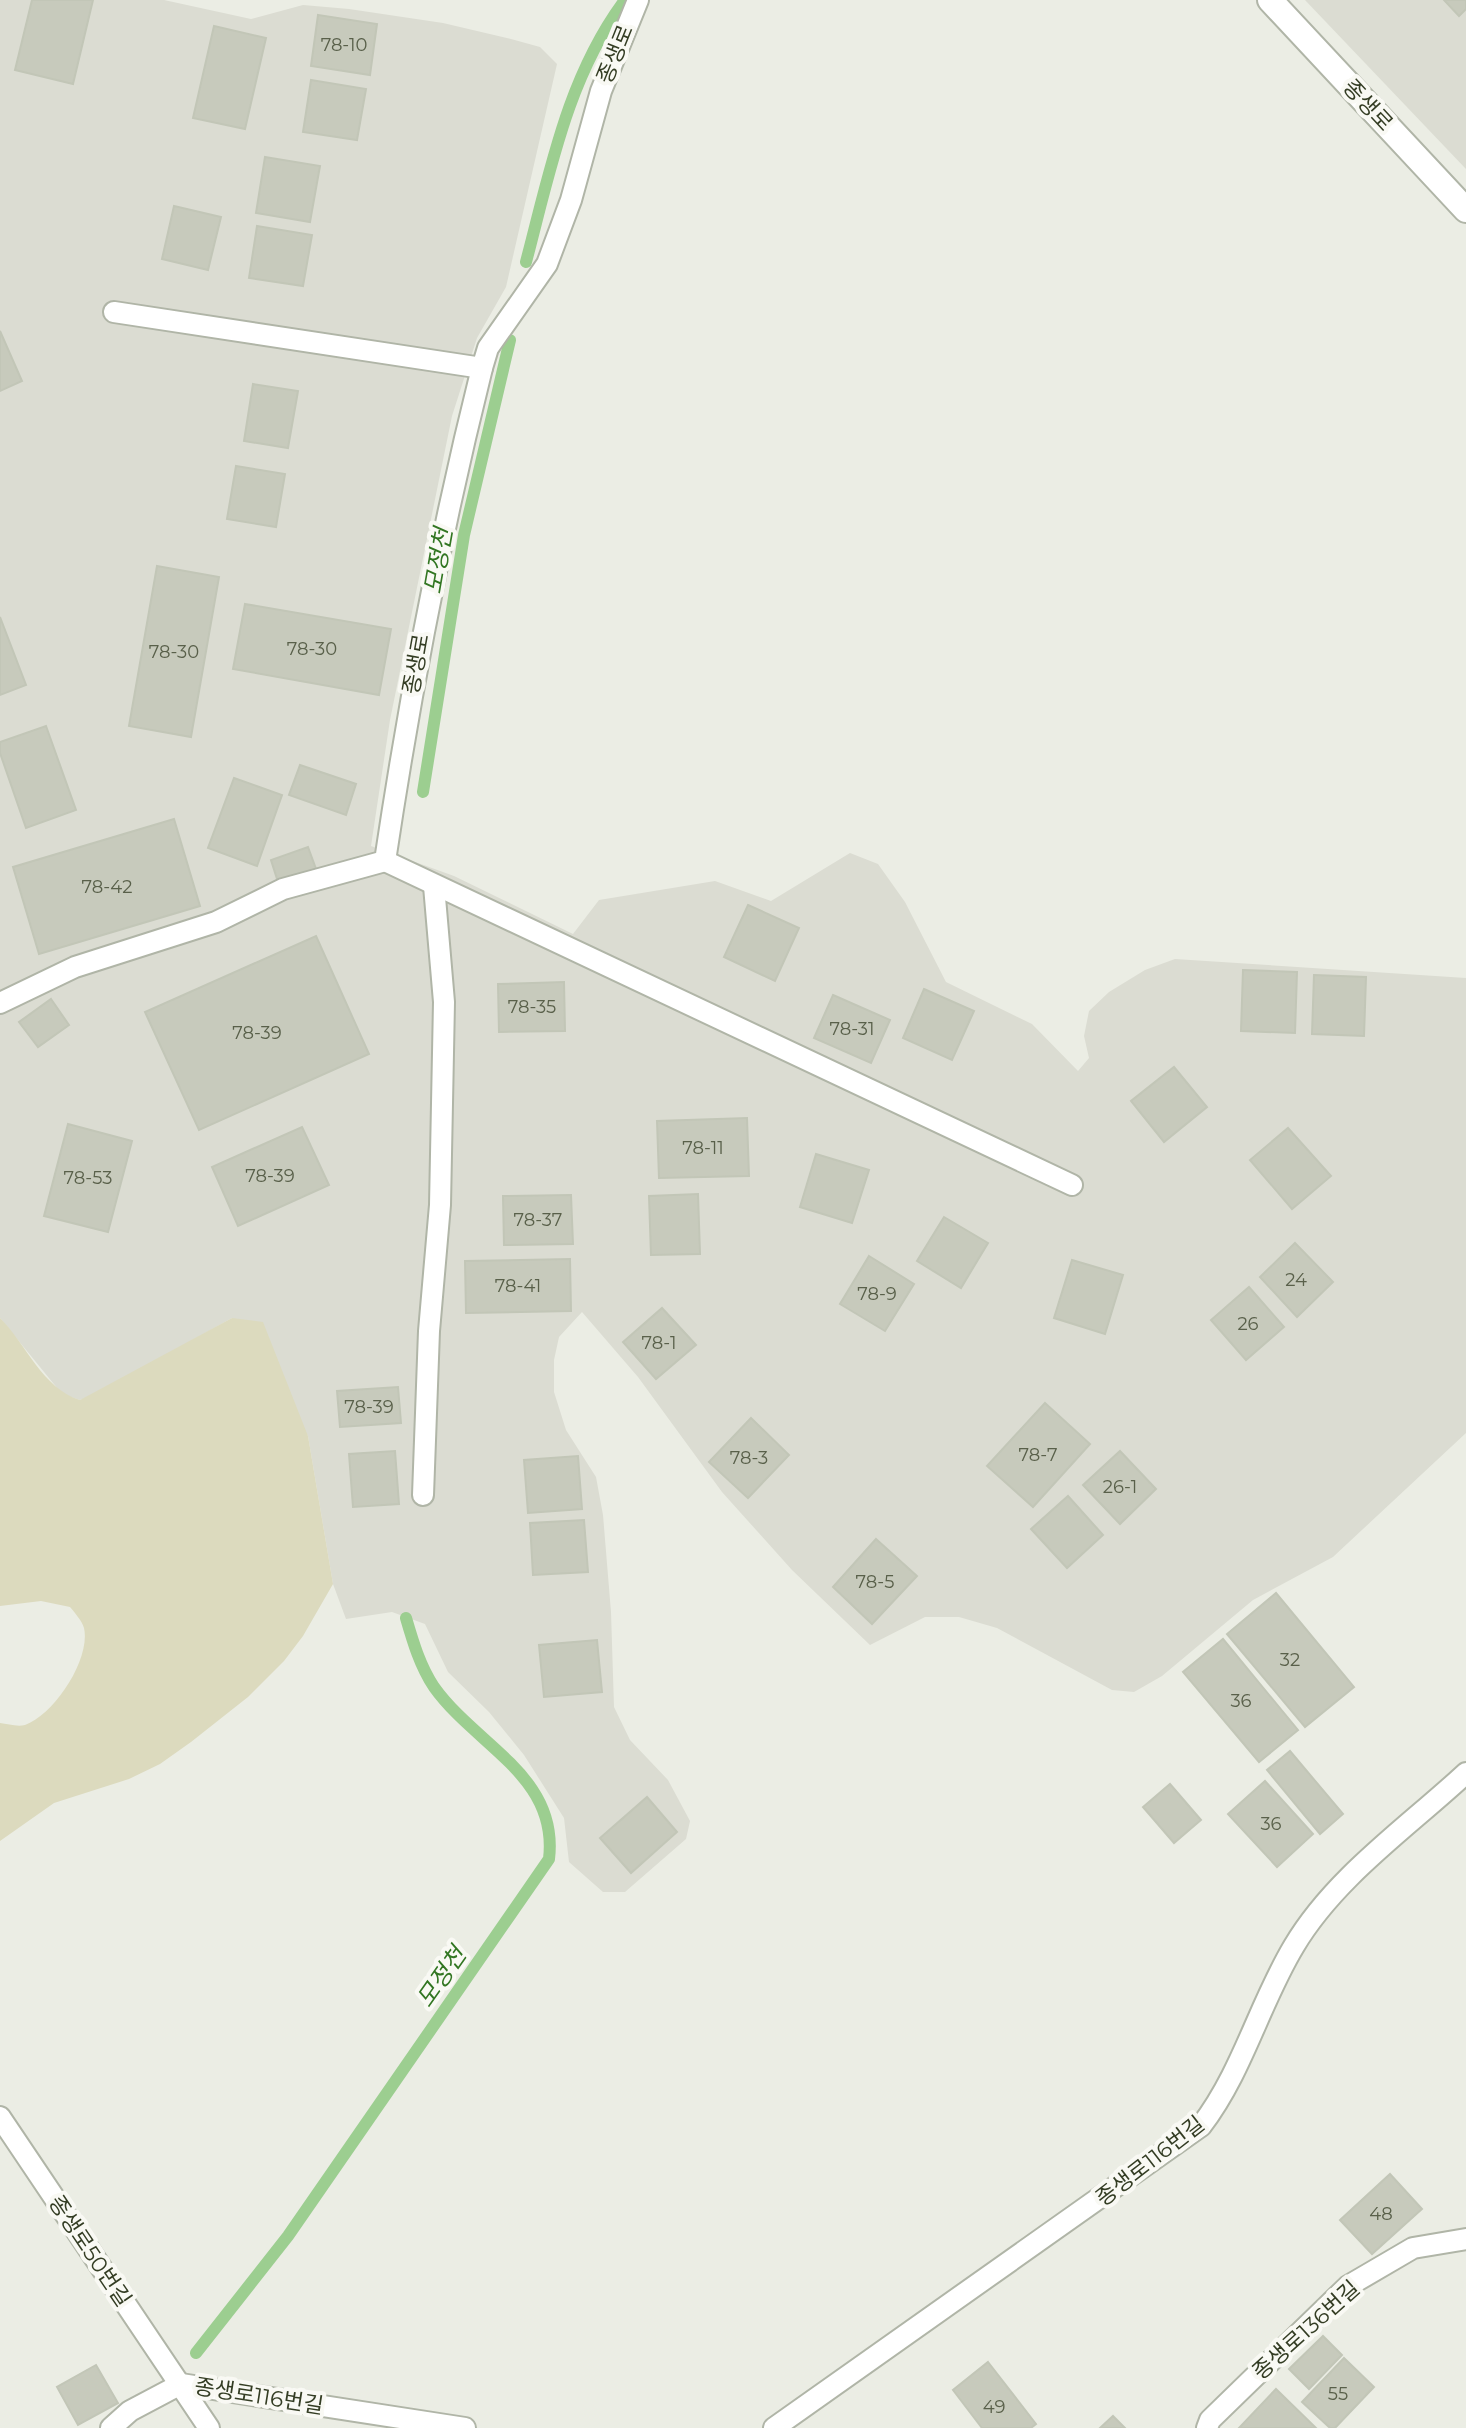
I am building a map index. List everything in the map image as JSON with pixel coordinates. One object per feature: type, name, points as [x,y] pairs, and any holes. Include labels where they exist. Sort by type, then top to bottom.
[{"type":"street","name":"종생로","points":[[1270,0],[1466,210]]},
{"type":"lane","name":"종생로","points":[[385,861],[417,654],[445,517],[482,368],[488,348],[547,264],[571,200],[601,91],[638,0]]},
{"type":"lane","points":[[114,312],[482,368]]},
{"type":"lane","points":[[0,1003],[75,967],[216,922],[283,889],[385,861],[1072,1185]]},
{"type":"lane","points":[[423,1495],[429,1331],[440,1205],[444,1017],[434,886]]},
{"type":"lane","name":"종생로116번길","points":[[774,2428],[1201,2126],[1220,2101],[1294,1946],[1343,1884],[1466,1773]]},
{"type":"lane","name":"종생로50번길","points":[[0,2117],[209,2428]]},
{"type":"lane","name":"종생로136번길","points":[[1207,2428],[1210,2420],[1348,2286],[1413,2248],[1466,2239]]},
{"type":"lane","name":"종생로116번길","points":[[111,2428],[130,2411],[181,2384],[465,2428]]},
{"type":"shaded area","points":[[0,0],[164,0],[251,19],[303,5],[349,9],[443,23],[511,39],[540,47],[557,64],[506,287],[477,338],[452,416],[390,720],[371,846],[454,876],[573,934],[599,900],[715,881],[771,901],[850,853],[878,864],[905,902],[946,982],[1032,1024],[1078,1071],[1089,1058],[1084,1036],[1089,1011],[1109,992],[1145,970],[1175,959],[1466,978],[1466,1433],[1333,1557],[1253,1600],[1162,1676],[1134,1692],[1112,1690],[997,1628],[959,1617],[925,1617],[870,1645],[792,1570],[722,1492],[638,1377],[582,1312],[559,1337],[554,1360],[554,1392],[566,1430],[596,1477],[603,1515],[611,1612],[614,1707],[630,1740],[668,1780],[690,1821],[686,1839],[625,1892],[603,1892],[569,1862],[564,1818],[524,1755],[489,1712],[448,1672],[425,1624],[392,1612],[346,1619],[333,1584],[308,1436],[232,1318],[96,1394],[80,1400],[62,1394],[0,1318]]},
{"type":"shaded area","points":[[1305,0],[1466,0],[1466,169]]},
{"type":"shaded area","points":[[0,1318],[45,1376],[55,1386],[80,1400],[232,1318],[263,1322],[308,1436],[333,1584],[303,1636],[284,1661],[248,1697],[191,1742],[160,1764],[129,1779],[54,1803],[0,1841],[0,1723],[25,1725],[47,1710],[76,1670],[85,1641],[83,1625],[70,1607],[41,1601],[0,1606]]},
{"type":"building","points":[[32,0],[93,0],[73,84],[15,70]]},
{"type":"building","points":[[1444,0],[1466,0],[1466,9],[1459,16]]},
{"type":"building","points":[[318,15],[377,24],[370,75],[311,66]]},
{"type":"building","points":[[214,26],[266,38],[245,129],[193,118]]},
{"type":"building","points":[[311,80],[366,89],[357,140],[303,132]]},
{"type":"building","points":[[265,157],[320,166],[310,222],[256,213]]},
{"type":"building","points":[[174,206],[221,217],[208,270],[162,259]]},
{"type":"building","points":[[257,226],[312,235],[303,286],[249,278]]},
{"type":"building","points":[[0,331],[22,381],[0,391]]},
{"type":"building","points":[[253,384],[298,391],[288,448],[244,441]]},
{"type":"building","points":[[236,466],[285,474],[276,527],[227,519]]},
{"type":"building","points":[[157,566],[219,577],[191,737],[129,726]]},
{"type":"building","points":[[245,604],[391,629],[379,695],[233,669]]},
{"type":"building","points":[[0,617],[26,685],[0,695]]},
{"type":"building","points":[[46,726],[76,810],[26,828],[0,753],[0,742]]},
{"type":"building","points":[[300,765],[356,784],[346,815],[289,795]]},
{"type":"building","points":[[234,778],[282,795],[257,866],[208,848]]},
{"type":"building","points":[[174,819],[200,906],[39,954],[13,867]]},
{"type":"building","points":[[308,847],[316,869],[278,882],[271,860]]},
{"type":"building","points":[[748,905],[799,928],[775,981],[724,957]]},
{"type":"building","points":[[316,936],[369,1054],[199,1130],[145,1012]]},
{"type":"building","points":[[1243,970],[1297,972],[1295,1033],[1241,1031]]},
{"type":"building","points":[[1314,975],[1366,977],[1364,1036],[1312,1034]]},
{"type":"building","points":[[564,982],[565,1031],[499,1032],[498,984]]},
{"type":"building","points":[[924,989],[974,1011],[952,1060],[903,1038]]},
{"type":"building","points":[[833,995],[890,1020],[871,1063],[814,1038]]},
{"type":"building","points":[[51,999],[69,1025],[38,1047],[19,1022]]},
{"type":"building","points":[[1174,1067],[1207,1107],[1164,1142],[1131,1101]]},
{"type":"building","points":[[747,1118],[749,1176],[659,1178],[657,1121]]},
{"type":"building","points":[[68,1124],[132,1141],[108,1232],[44,1216]]},
{"type":"building","points":[[302,1127],[329,1185],[238,1226],[212,1167]]},
{"type":"building","points":[[1288,1128],[1331,1176],[1292,1209],[1250,1160]]},
{"type":"building","points":[[816,1154],[869,1170],[852,1223],[800,1207]]},
{"type":"building","points":[[698,1194],[700,1254],[651,1255],[649,1196]]},
{"type":"building","points":[[571,1195],[573,1244],[504,1245],[503,1196]]},
{"type":"building","points":[[944,1217],[988,1243],[961,1288],[917,1261]]},
{"type":"building","points":[[1295,1243],[1333,1282],[1297,1317],[1260,1277]]},
{"type":"building","points":[[869,1256],[914,1284],[885,1331],[840,1304]]},
{"type":"building","points":[[570,1259],[571,1311],[466,1313],[465,1261]]},
{"type":"building","points":[[1072,1260],[1123,1275],[1105,1334],[1054,1318]]},
{"type":"building","points":[[1249,1287],[1284,1327],[1246,1360],[1211,1320]]},
{"type":"building","points":[[662,1308],[696,1345],[656,1379],[623,1342]]},
{"type":"building","points":[[398,1387],[401,1423],[340,1427],[337,1391]]},
{"type":"building","points":[[1045,1403],[1090,1444],[1033,1507],[987,1466]]},
{"type":"building","points":[[751,1418],[789,1455],[748,1498],[709,1462]]},
{"type":"building","points":[[395,1451],[399,1504],[353,1507],[349,1454]]},
{"type":"building","points":[[1120,1451],[1156,1489],[1120,1524],[1083,1485]]},
{"type":"building","points":[[578,1456],[582,1509],[528,1513],[524,1460]]},
{"type":"building","points":[[1068,1496],[1103,1535],[1067,1568],[1031,1529]]},
{"type":"building","points":[[584,1520],[588,1572],[533,1575],[530,1523]]},
{"type":"building","points":[[876,1539],[917,1576],[872,1624],[833,1587]]},
{"type":"building","points":[[1276,1593],[1354,1687],[1305,1727],[1227,1634]]},
{"type":"building","points":[[1223,1639],[1298,1730],[1259,1762],[1183,1672]]},
{"type":"building","points":[[597,1640],[602,1692],[544,1697],[539,1645]]},
{"type":"building","points":[[1290,1751],[1343,1814],[1320,1834],[1267,1770]]},
{"type":"building","points":[[1265,1781],[1313,1834],[1277,1867],[1228,1814]]},
{"type":"building","points":[[1170,1784],[1201,1820],[1174,1843],[1143,1807]]},
{"type":"building","points":[[647,1797],[677,1832],[631,1873],[600,1838]]},
{"type":"building","points":[[1390,2174],[1422,2209],[1372,2254],[1340,2220]]},
{"type":"building","points":[[1323,2336],[1342,2355],[1309,2389],[1289,2369]]},
{"type":"building","points":[[1344,2358],[1374,2387],[1335,2428],[1330,2428],[1302,2402]]},
{"type":"building","points":[[988,2362],[1036,2424],[1031,2428],[982,2428],[953,2390]]},
{"type":"building","points":[[96,2365],[118,2403],[78,2425],[57,2387]]},
{"type":"building","points":[[1276,2389],[1316,2428],[1239,2428]]},
{"type":"building","points":[[1113,2416],[1125,2428],[1100,2428]]},
{"type":"waterway","name":"모정천","points":[[526,262],[553,159],[575,92],[605,29],[625,0]]},
{"type":"waterway","name":"모정천","points":[[423,792],[464,535],[510,340]]},
{"type":"waterway","name":"모정천","points":[[196,2353],[288,2236],[549,1859],[549,1830],[541,1805],[511,1764],[451,1708],[434,1687],[414,1645],[406,1618]]}]
